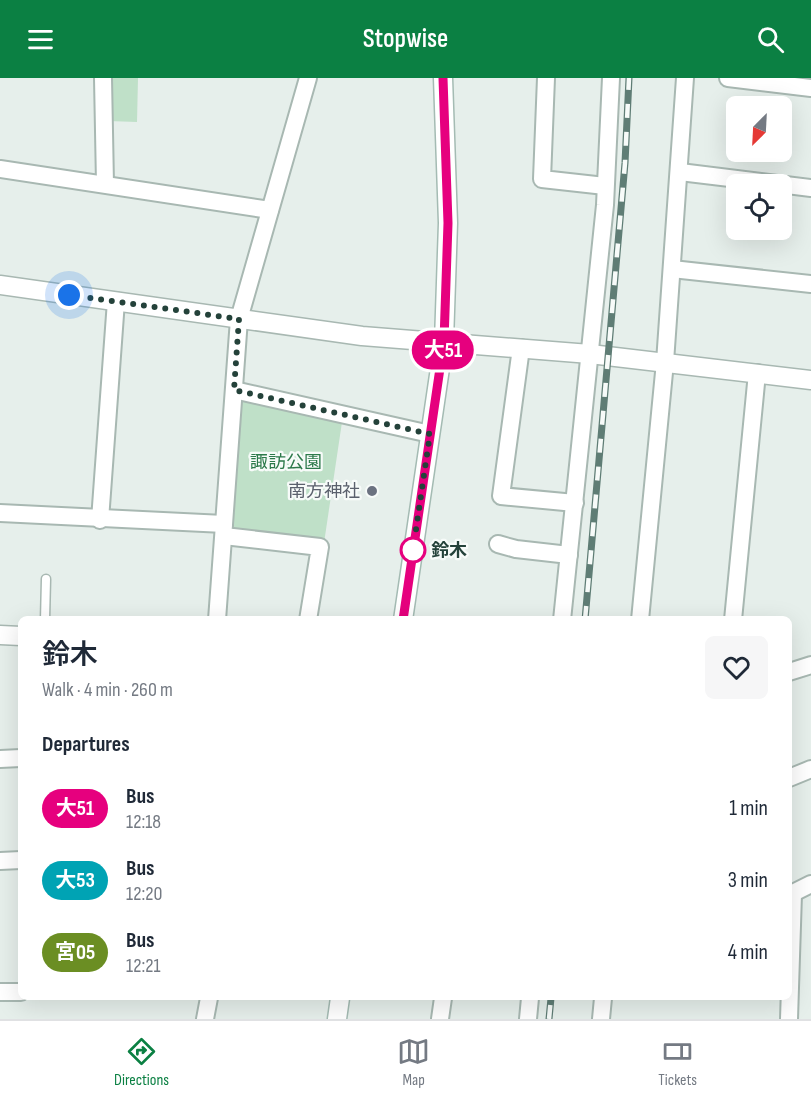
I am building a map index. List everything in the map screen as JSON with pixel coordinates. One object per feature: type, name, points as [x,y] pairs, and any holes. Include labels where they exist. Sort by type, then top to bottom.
[{"type":"street","points":[[103,78],[105,184]]},
{"type":"street","points":[[217,616],[239,319],[308,78]]},
{"type":"street","points":[[404,616],[444,341],[448,223],[443,78]]},
{"type":"street","points":[[546,78],[542,179],[606,186]]},
{"type":"street","points":[[562,616],[591,354],[606,186],[611,78]]},
{"type":"street","points":[[640,616],[665,362],[685,78]]},
{"type":"street","points":[[728,78],[811,88]]},
{"type":"street","points":[[0,169],[270,210]]},
{"type":"street","points":[[680,172],[811,188]]},
{"type":"street","points":[[672,269],[811,284]]},
{"type":"street","points":[[0,285],[362,336],[591,354],[811,380]]},
{"type":"street","points":[[100,520],[116,301]]},
{"type":"street","points":[[521,348],[501,496],[575,503]]},
{"type":"street","points":[[733,616],[758,373]]},
{"type":"street","points":[[234,390],[430,434]]},
{"type":"street","points":[[0,513],[224,530],[320,547],[309,616]]},
{"type":"street","points":[[498,544],[516,549],[569,555]]},
{"type":"street","points":[[0,635],[18,636]]},
{"type":"street","points":[[792,671],[811,665]]},
{"type":"street","points":[[0,759],[18,758]]},
{"type":"street","points":[[792,777],[811,769]]},
{"type":"street","points":[[0,861],[18,860]]},
{"type":"street","points":[[792,894],[811,884]]},
{"type":"street","points":[[0,992],[18,992]]},
{"type":"street","points":[[205,1019],[208,1000]]},
{"type":"street","points":[[337,1019],[340,1000]]},
{"type":"street","points":[[440,1019],[443,1000]]},
{"type":"street","points":[[528,1019],[530,1000]]},
{"type":"street","points":[[601,1019],[603,1000]]},
{"type":"street","points":[[789,1000],[789,1019]]},
{"type":"lane","points":[[45,616],[46,579]]},
{"type":"green space","points":[[107,78],[138,78],[137,122],[108,121]]},
{"type":"green space","name":"諏訪公園","points":[[240,398],[342,422],[324,543],[232,530]]},
{"type":"railway","points":[[585,616],[625,163],[629,78]]},
{"type":"railway","points":[[549,1019],[551,1000]]},
{"type":"bus line","name":"大51","points":[[404,616],[444,341],[448,223],[443,78]]},
{"type":"place","name":"南方神社","points":[[372,491]]},
{"type":"place","name":"鈴木","points":[[413,550]]},
{"type":"route","points":[[69,295],[239,319],[234,390],[430,434],[413,550]]}]
